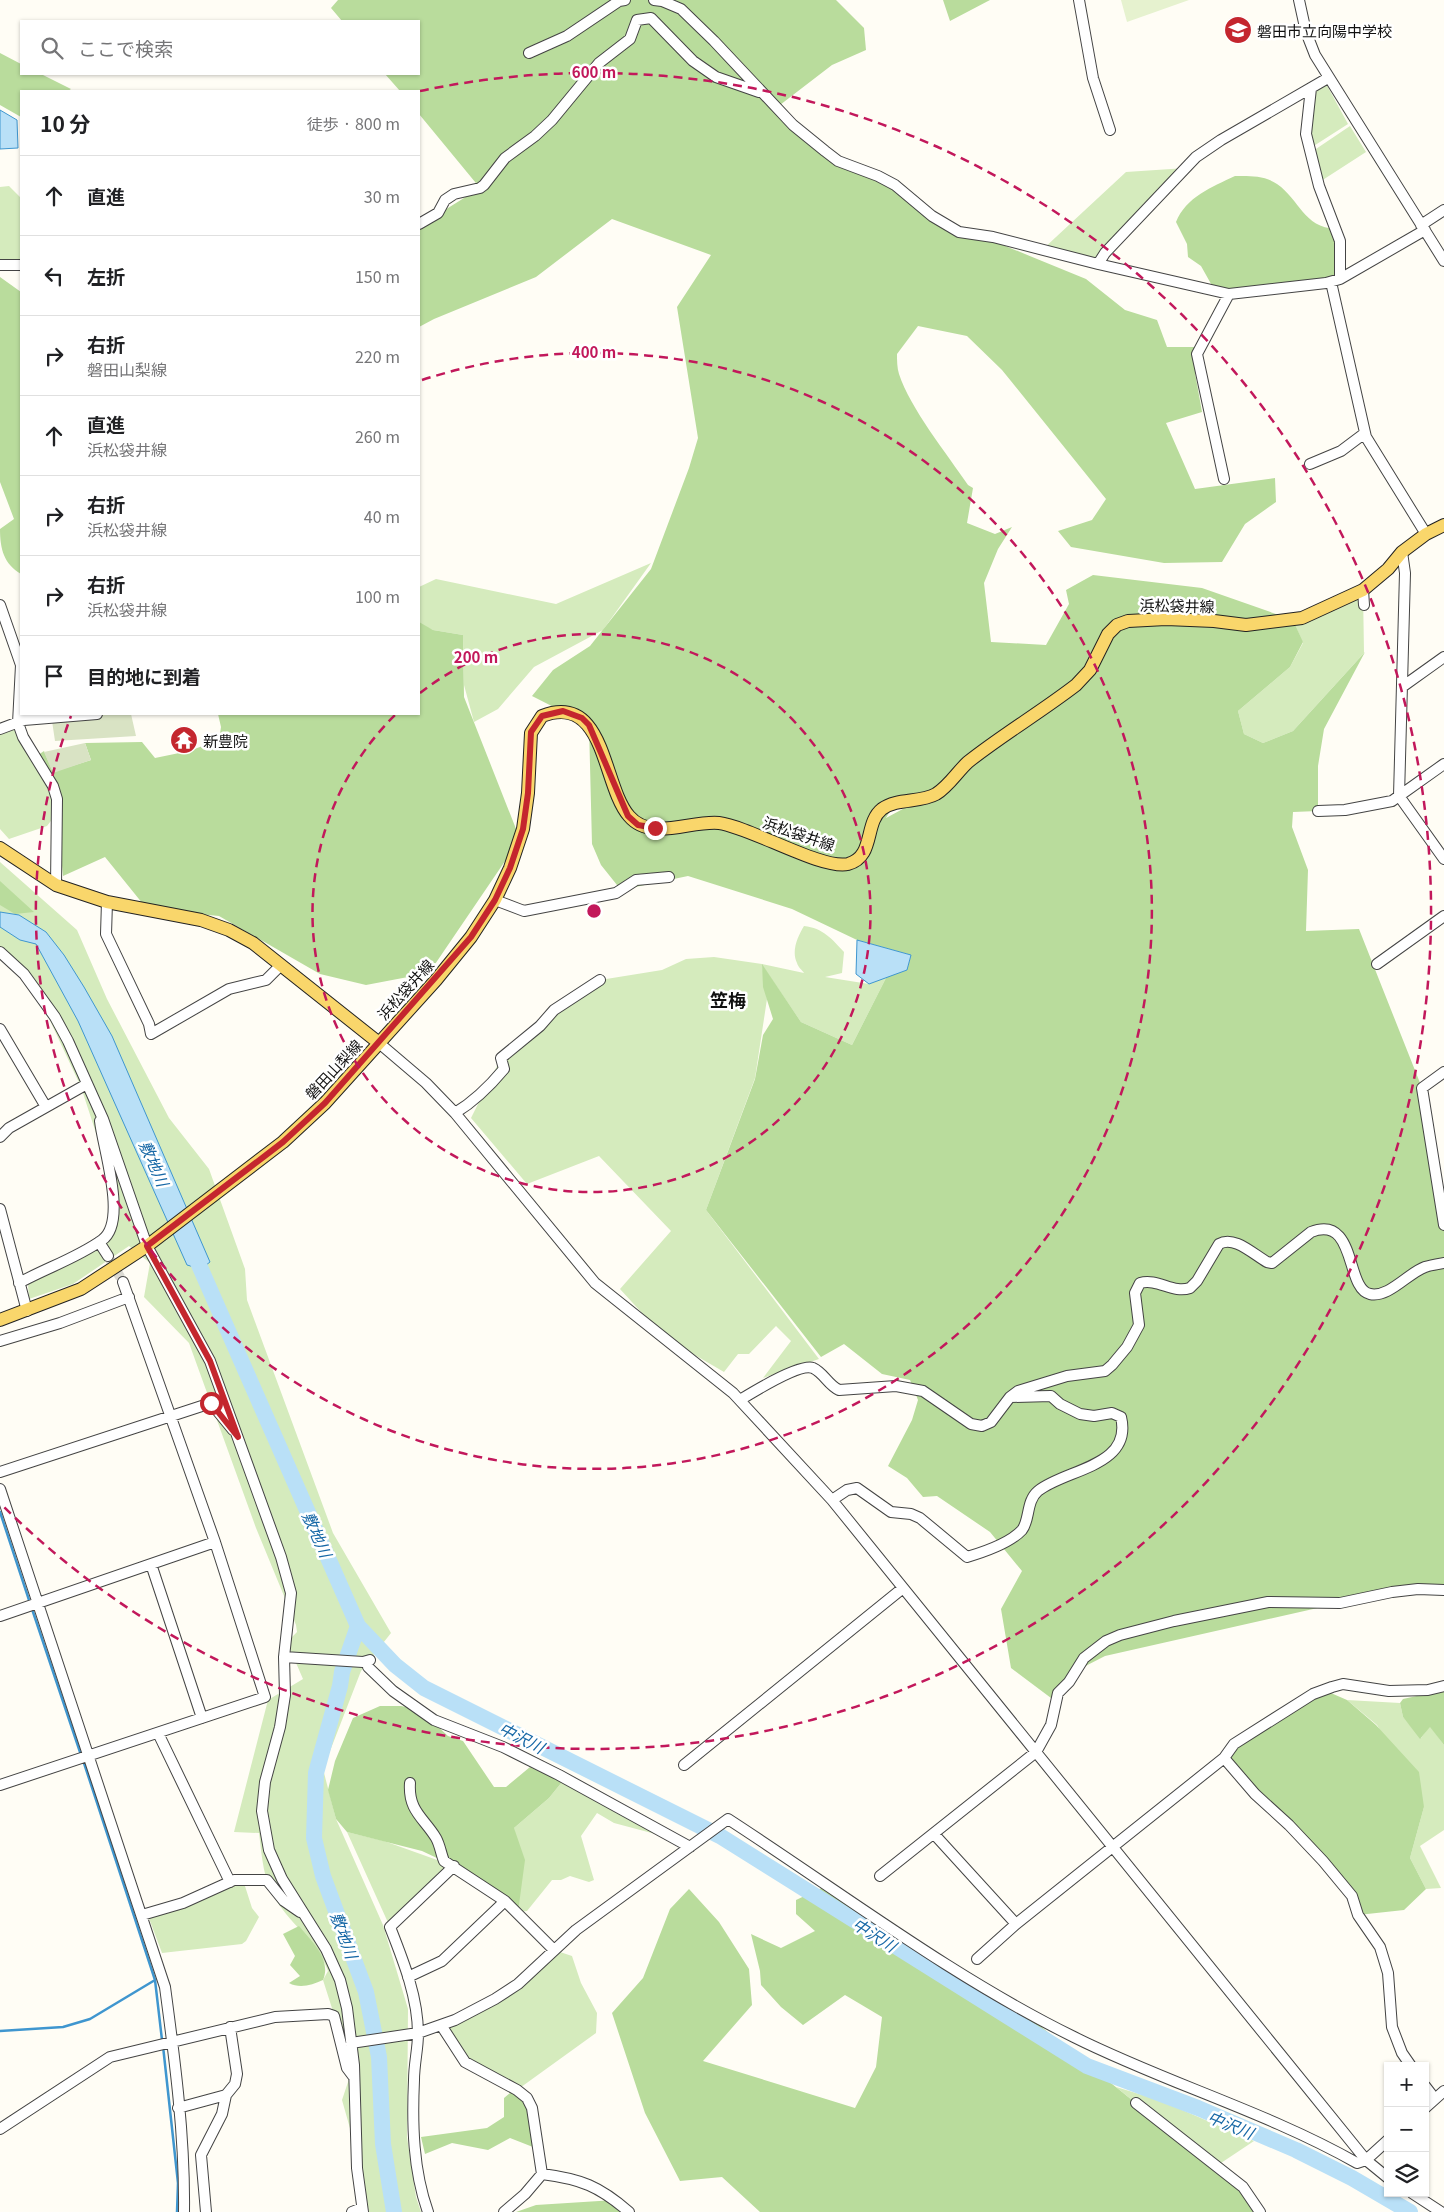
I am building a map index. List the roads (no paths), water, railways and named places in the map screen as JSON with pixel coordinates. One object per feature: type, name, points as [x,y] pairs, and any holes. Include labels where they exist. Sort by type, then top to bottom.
[{"type":"main road","name":"浜松袋井線","points":[[379,1043],[471,937],[495,900],[510,868],[523,829],[528,793],[531,732],[542,716],[552,712],[573,714],[582,718],[589,725],[622,804],[628,816],[638,825],[666,829],[718,823],[734,826],[817,858],[846,864],[857,861],[863,854],[875,816],[884,808],[936,794],[967,764],[1076,685],[1090,670],[1108,634],[1117,625],[1134,620],[1166,619],[1214,621],[1246,625],[1302,618],[1363,590],[1388,569],[1402,552],[1426,534],[1444,525]]},
{"type":"main road","name":"磐田山梨線","points":[[0,848],[56,885],[107,902],[201,920],[229,930],[253,943],[379,1043],[325,1103],[283,1142],[149,1244],[81,1289],[0,1320]]},
{"type":"street","points":[[529,53],[567,36],[619,1],[624,0]]},
{"type":"street","points":[[654,0],[662,1],[681,10],[714,41],[793,125],[838,161],[878,176],[895,185],[946,226],[959,232],[993,237],[1098,264],[1229,294],[1336,280],[1423,227],[1444,210]]},
{"type":"street","points":[[1079,0],[1093,78],[1110,130]]},
{"type":"street","points":[[1299,0],[1306,32],[1315,56],[1444,261]]},
{"type":"street","points":[[420,223],[438,213],[445,200],[454,194],[480,188],[484,185],[505,158],[535,136],[552,120],[599,63],[630,39],[637,20],[651,18],[693,61],[716,77],[760,92]]},
{"type":"street","points":[[1098,264],[1105,253],[1196,157],[1221,140],[1328,78]]},
{"type":"street","points":[[1310,88],[1306,134],[1319,186],[1340,241],[1336,280],[1365,433],[1426,534]]},
{"type":"street","points":[[0,265],[20,265]]},
{"type":"street","points":[[1224,479],[1197,354],[1229,294]]},
{"type":"street","points":[[1310,464],[1341,451],[1365,433]]},
{"type":"street","points":[[1402,552],[1405,573],[1399,796],[1444,859]]},
{"type":"street","points":[[1363,590],[1364,605]]},
{"type":"street","points":[[0,605],[20,662]]},
{"type":"street","points":[[1402,687],[1444,656]]},
{"type":"street","points":[[20,684],[18,723],[23,737],[53,786],[56,799],[56,885]]},
{"type":"street","points":[[0,729],[24,720],[85,715]]},
{"type":"street","points":[[1318,812],[1345,810],[1392,801],[1444,764]]},
{"type":"street","points":[[495,900],[524,911],[607,896],[616,893],[636,880],[668,877]]},
{"type":"street","points":[[107,902],[106,934],[151,1034],[229,989],[266,980],[281,965]]},
{"type":"street","points":[[1377,964],[1444,916]]},
{"type":"street","points":[[0,952],[24,974],[42,998],[68,1041],[98,1108],[149,1244],[210,1361],[281,1557],[290,1593],[288,1657],[280,1727],[265,1782],[262,1811],[269,1850],[282,1879],[326,1949],[340,1980],[347,2008],[355,2042],[353,2076],[359,2211]]},
{"type":"street","points":[[455,1113],[484,1093],[504,1070],[501,1058],[540,1026],[554,1010],[600,980]]},
{"type":"street","points":[[0,1029],[46,1107]]},
{"type":"street","points":[[379,1043],[426,1083],[455,1113],[594,1283],[707,1371],[740,1400],[832,1500],[1366,2160],[1384,2175]]},
{"type":"street","points":[[1444,1072],[1422,1088],[1444,1225]]},
{"type":"street","points":[[0,1137],[9,1128],[86,1084]]},
{"type":"street","points":[[19,1283],[99,1242],[111,1230],[114,1213],[98,1108]]},
{"type":"street","points":[[0,1209],[26,1311]]},
{"type":"street","points":[[740,1400],[798,1369],[810,1367],[817,1370],[831,1386],[839,1390],[896,1386],[923,1391],[971,1424],[982,1426],[996,1417],[1010,1397],[1018,1391],[1067,1376],[1104,1371],[1127,1347],[1139,1326],[1135,1293],[1140,1283],[1153,1281],[1177,1289],[1190,1288],[1219,1244],[1224,1241],[1232,1240],[1267,1262],[1272,1263],[1312,1232],[1318,1229],[1333,1232],[1338,1235],[1352,1260],[1359,1286],[1364,1292],[1371,1294],[1388,1290],[1424,1267],[1444,1263]]},
{"type":"street","points":[[99,1242],[108,1256]]},
{"type":"street","points":[[0,1786],[264,1697],[215,1542],[123,1282]]},
{"type":"street","points":[[0,1340],[60,1322],[129,1297]]},
{"type":"street","points":[[832,1500],[847,1490],[857,1488],[891,1512],[920,1518],[967,1558],[984,1552],[1006,1540],[1022,1529],[1035,1494],[1062,1476],[1106,1460],[1119,1441],[1123,1426],[1121,1417],[1112,1413],[1094,1416],[1080,1414],[1060,1404],[1051,1396],[1010,1397]]},
{"type":"street","points":[[0,1472],[211,1403],[238,1437]]},
{"type":"street","points":[[0,1490],[165,1987],[185,2182],[184,2212]]},
{"type":"street","points":[[0,1616],[215,1542]]},
{"type":"street","points":[[151,1564],[202,1718]]},
{"type":"street","points":[[684,1765],[903,1588]]},
{"type":"street","points":[[880,1876],[1036,1752],[1051,1725],[1058,1693],[1069,1682],[1084,1658],[1106,1641],[1120,1635],[1174,1621],[1268,1602],[1340,1604],[1392,1592],[1418,1589],[1444,1590]]},
{"type":"street","points":[[288,1657],[367,1663],[393,1691],[434,1720],[503,1747],[692,1846]]},
{"type":"street","points":[[977,1959],[1016,1924],[1114,1848],[1224,1758],[1234,1744],[1313,1694],[1343,1684],[1389,1691],[1428,1690],[1444,1686]]},
{"type":"street","points":[[158,1732],[230,1882]]},
{"type":"street","points":[[1224,1758],[1255,1794],[1289,1825],[1352,1896],[1358,1915],[1380,1947],[1388,1973],[1392,2027],[1402,2054],[1408,2062]]},
{"type":"street","points":[[410,1783],[409,1794],[420,1819],[437,1839],[444,1861],[505,1901],[554,1950]]},
{"type":"street","points":[[355,2042],[414,2033],[441,2024],[463,2016],[512,1988],[576,1930],[728,1819],[966,1976],[1072,2036],[1147,2071],[1316,2140],[1357,2163],[1366,2160],[1384,2144]]},
{"type":"street","points":[[934,1834],[1016,1924]]},
{"type":"street","points":[[428,2212],[414,2150],[414,2033],[408,1977],[390,1927],[454,1866]]},
{"type":"street","points":[[142,1915],[183,1903],[230,1882],[267,1880],[284,1901],[303,1914]]},
{"type":"street","points":[[408,1977],[442,1961],[505,1901]]},
{"type":"street","points":[[0,2129],[110,2057],[275,2016],[328,2014],[334,2016],[347,2068],[353,2076]]},
{"type":"street","points":[[441,2024],[465,2062],[517,2090],[527,2098],[532,2108],[542,2174],[516,2207],[504,2212]]},
{"type":"street","points":[[206,2212],[200,2161],[222,2114],[226,2096],[235,2084],[237,2074],[230,2027]]},
{"type":"street","points":[[1429,2091],[1435,2099]]},
{"type":"street","points":[[1426,2107],[1444,2091]]},
{"type":"street","points":[[178,2108],[226,2096]]},
{"type":"street","points":[[1136,2103],[1218,2170],[1243,2187],[1260,2212]]},
{"type":"street","points":[[542,2174],[573,2178],[598,2188],[629,2212]]},
{"type":"street","points":[[1418,2197],[1440,2212]]},
{"type":"water","points":[[0,110],[17,120],[18,148],[0,149]]},
{"type":"water","points":[[0,912],[19,915],[46,932],[64,955],[112,1036],[210,1262],[201,1269],[187,1265],[78,1021],[36,944],[20,940],[0,927]]},
{"type":"water","points":[[857,940],[911,955],[907,970],[869,984],[856,974]]},
{"type":"waterway","name":"中沢川","points":[[192,1249],[358,1626],[395,1665],[424,1688],[720,1836],[1087,2066],[1198,2108],[1296,2150],[1352,2178],[1410,2212]]},
{"type":"waterway","points":[[0,1512],[30,1603]]},
{"type":"waterway","points":[[32,1609],[81,1755]]},
{"type":"waterway","name":"敷地川","points":[[358,1626],[342,1672],[340,1686],[316,1773],[314,1838],[323,1876],[366,1992],[379,2057],[383,2144],[394,2212]]},
{"type":"waterway","points":[[83,1760],[155,1980],[162,2040]]},
{"type":"waterway","points":[[0,2031],[63,2027],[90,2019],[155,1980]]},
{"type":"waterway","points":[[163,2046],[178,2183],[177,2212]]},
{"type":"tunnel","points":[[108,1256],[123,1282]]},
{"type":"place","name":"磐田市立向陽中学校","points":[[1238,30]]},
{"type":"place","name":"新豊院","points":[[184,740]]},
{"type":"district","name":"笠梅","points":[[728,999]]}]
